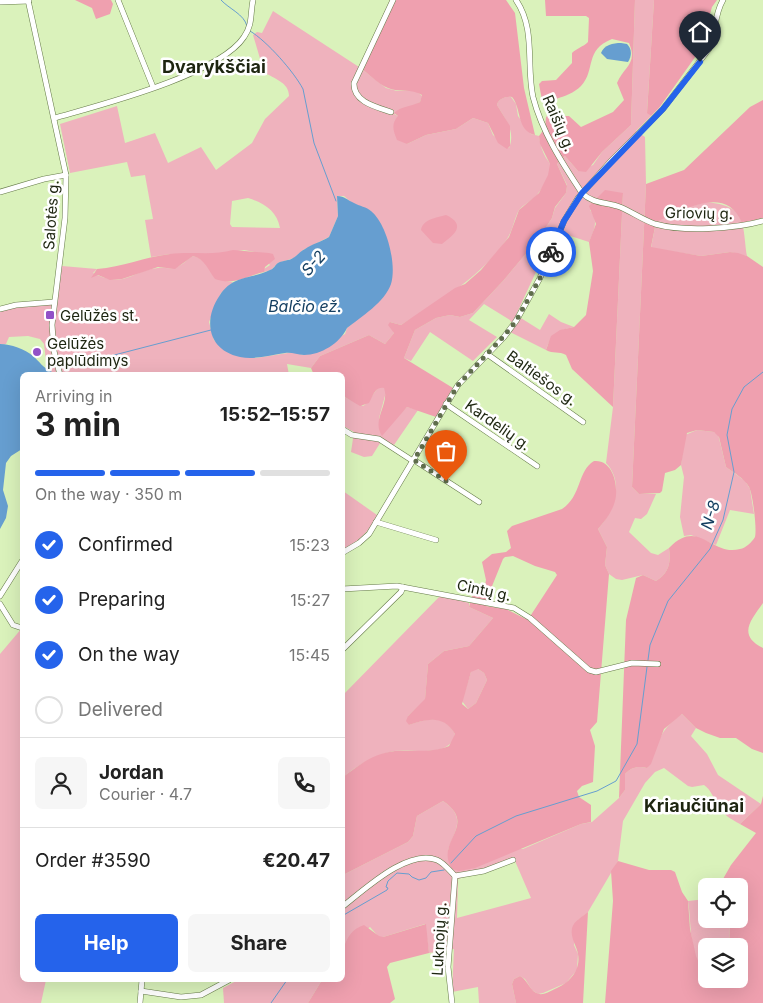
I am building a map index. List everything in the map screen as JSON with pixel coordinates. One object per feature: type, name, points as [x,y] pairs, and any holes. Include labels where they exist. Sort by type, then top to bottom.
[{"type":"street","points":[[0,2],[28,0]]},
{"type":"street","name":"Salotės g.","points":[[28,0],[66,175],[65,218],[54,302],[53,338],[59,372]]},
{"type":"street","points":[[118,0],[153,87]]},
{"type":"street","points":[[55,118],[120,99],[202,68],[223,57],[244,38],[251,26],[253,0]]},
{"type":"street","points":[[391,112],[372,106],[358,98],[353,90],[354,83],[393,0]]},
{"type":"street","name":"Raišių g.","points":[[516,0],[527,24],[533,96],[552,146],[582,193]]},
{"type":"street","name":"Baltiešos g.","points":[[345,551],[369,534],[458,385],[516,321],[540,278],[564,221],[582,193],[663,109],[709,49],[714,39],[716,17],[723,0]]},
{"type":"street","points":[[0,192],[44,179],[66,175]]},
{"type":"street","name":"Griovių g.","points":[[582,193],[597,203],[622,208],[645,220],[660,225],[714,228],[740,226],[763,221]]},
{"type":"street","points":[[0,309],[16,305],[54,302]]},
{"type":"street","name":"Baltiešos g.","points":[[487,354],[583,422]]},
{"type":"street","name":"Kardelių g.","points":[[446,404],[536,466]]},
{"type":"street","points":[[345,431],[352,435],[379,439],[479,502]]},
{"type":"street","points":[[376,522],[436,540]]},
{"type":"street","points":[[0,596],[20,564]]},
{"type":"street","points":[[345,647],[401,592],[403,587]]},
{"type":"street","name":"Cintų g.","points":[[345,589],[403,587],[514,608],[530,618],[589,670],[596,672],[632,663],[658,664]]},
{"type":"street","points":[[0,604],[13,625],[20,627]]},
{"type":"street","points":[[345,905],[391,870],[402,864],[419,859],[429,858],[440,861],[455,876],[484,871],[513,860]]},
{"type":"street","name":"Luknojų g.","points":[[452,1003],[448,967],[455,876]]},
{"type":"street","points":[[140,1003],[142,982]]},
{"type":"street","points":[[141,992],[181,997],[201,995],[225,982]]},
{"type":"shaded area","points":[[75,0],[111,0],[113,4],[110,14],[96,19],[92,8]]},
{"type":"shaded area","points":[[390,0],[506,0],[515,13],[524,88],[535,135],[525,129],[515,102],[510,97],[501,100],[497,105],[510,126],[510,146],[507,149],[498,143],[488,123],[473,118],[456,129],[426,135],[407,144],[397,140],[393,127],[398,116],[394,113],[420,102],[422,95],[388,88],[359,67]]},
{"type":"shaded area","points":[[545,0],[635,0],[631,125],[602,152],[586,172],[578,171],[565,156],[557,164],[567,186],[566,193],[555,207],[552,218],[539,238],[473,313],[460,317],[450,315],[436,318],[415,330],[404,358],[453,388],[436,417],[407,407],[382,436],[379,430],[379,418],[385,400],[384,388],[376,390],[369,403],[360,406],[345,397],[345,372],[313,372],[311,368],[320,356],[369,335],[385,344],[394,333],[388,325],[390,322],[401,325],[455,288],[465,284],[481,270],[509,237],[519,210],[539,193],[548,175],[550,164],[540,144],[539,136],[545,128],[546,117],[551,113],[557,112],[561,116],[569,116],[581,127],[613,112],[624,100],[617,83],[631,60],[631,50],[629,43],[612,39],[597,49],[581,86],[569,94],[551,101],[542,100],[539,84],[542,81],[556,80],[572,63],[572,53],[588,42],[589,18],[586,16],[546,16]]},
{"type":"shaded area","points":[[635,0],[654,0],[647,112],[651,116],[636,131],[645,137],[646,184],[632,487],[639,494],[656,494],[647,514],[641,519],[635,518],[629,532],[651,553],[658,555],[669,548],[670,558],[668,567],[664,575],[656,581],[643,575],[622,580],[616,579],[609,574],[605,565],[607,547],[598,529],[613,506],[616,488],[612,471],[606,463],[613,407],[623,193],[590,210],[595,222],[589,242],[555,231],[516,315],[540,330],[549,314],[561,322],[574,327],[553,336],[546,350],[510,332],[514,327],[510,320],[484,304],[469,320],[497,337],[473,361],[430,332],[411,361],[404,358],[415,330],[436,318],[450,315],[460,317],[473,313],[539,238],[552,218],[555,208],[566,193],[567,185],[557,164],[565,156],[578,171],[593,165],[602,152],[631,125]]},
{"type":"shaded area","points":[[654,0],[717,0],[712,7],[703,46],[659,108],[651,116],[647,113]]},
{"type":"shaded area","points":[[273,11],[359,67],[386,88],[397,91],[416,91],[422,96],[420,102],[394,114],[398,116],[407,144],[426,135],[456,129],[473,118],[488,123],[493,135],[509,148],[511,142],[510,131],[497,105],[502,98],[511,97],[516,104],[518,116],[531,134],[539,136],[542,150],[550,163],[550,168],[548,178],[540,192],[519,210],[509,236],[497,253],[472,277],[430,307],[401,325],[390,322],[394,333],[385,344],[369,335],[320,356],[311,368],[287,364],[288,372],[52,372],[46,361],[44,344],[40,339],[28,336],[9,337],[6,344],[0,344],[0,311],[20,306],[57,303],[62,266],[97,269],[93,273],[104,278],[121,279],[149,270],[174,268],[193,256],[199,258],[218,278],[233,282],[221,293],[209,322],[214,340],[224,350],[256,358],[294,352],[303,355],[345,334],[347,328],[381,299],[371,211],[352,203],[344,196],[337,196],[338,216],[329,237],[303,250],[294,258],[278,263],[271,270],[264,272],[264,269],[270,265],[260,253],[244,250],[219,254],[170,254],[151,257],[145,220],[153,219],[145,175],[131,177],[127,162],[70,173],[60,124],[117,106],[125,143],[155,133],[168,163],[201,147],[216,170],[252,143],[265,119],[289,96],[284,84],[264,72],[253,35],[257,32],[262,33]],"holes":[[[248,198],[264,205],[273,212],[280,228],[232,227],[230,224],[232,201]]]},
{"type":"shaded area","points":[[763,100],[763,218],[742,223],[735,211],[725,204],[715,202],[703,203],[656,222],[651,247],[701,256],[730,252],[738,253],[747,256],[763,267],[763,603],[751,621],[748,633],[755,643],[763,648],[763,753],[752,749],[736,738],[720,738],[706,733],[696,728],[682,714],[664,729],[651,764],[647,768],[633,768],[625,774],[625,790],[619,798],[626,620],[636,578],[643,575],[656,581],[664,575],[670,558],[669,548],[679,539],[689,536],[697,537],[730,550],[747,546],[755,537],[755,520],[749,487],[742,478],[726,467],[719,437],[714,432],[697,430],[687,433],[681,465],[675,470],[665,473],[660,493],[639,494],[632,487],[646,184],[684,170],[750,107]]},
{"type":"shaded area","points":[[605,190],[623,193],[613,407],[572,369],[566,355],[546,350],[551,336],[560,330],[574,327],[586,315],[593,271],[589,242],[596,224],[589,206]]},
{"type":"shaded area","points":[[706,202],[729,207],[740,217],[743,225],[747,256],[730,252],[701,256],[651,248],[656,222],[681,209]]},
{"type":"shaded area","points":[[446,215],[456,222],[456,230],[442,244],[433,243],[421,230],[422,226],[424,223]]},
{"type":"shaded area","points":[[233,250],[269,253],[273,254],[275,259],[265,267],[264,272],[234,281],[215,279],[203,262],[193,256],[175,269],[158,267],[122,279],[110,280],[98,275],[91,278],[97,269],[161,255],[217,253]]},
{"type":"shaded area","points":[[380,387],[384,387],[386,392],[379,418],[380,433],[407,407],[418,410],[394,445],[382,440],[372,456],[364,457],[351,452],[354,432],[345,427],[345,397],[363,406]]},
{"type":"shaded area","points":[[697,430],[718,434],[726,467],[745,481],[750,489],[754,514],[730,510],[716,545],[691,535],[684,536],[680,517],[684,477],[681,465],[685,435]]},
{"type":"shaded area","points":[[594,461],[606,464],[613,475],[616,488],[612,509],[598,529],[607,547],[605,565],[609,574],[597,722],[590,730],[595,746],[593,782],[582,786],[577,791],[579,797],[591,805],[591,822],[581,824],[475,868],[459,871],[452,869],[448,859],[448,850],[457,826],[457,818],[453,810],[443,801],[417,816],[413,836],[408,842],[345,874],[345,776],[367,760],[387,752],[436,750],[449,746],[455,734],[445,723],[428,720],[409,725],[406,721],[408,716],[425,699],[428,664],[444,651],[469,646],[493,618],[469,607],[472,596],[483,595],[486,580],[482,562],[492,554],[506,552],[511,548],[507,531],[512,526],[562,509],[573,497],[585,471]],"holes":[[[513,556],[535,566],[555,572],[557,575],[529,618],[526,619],[506,609],[486,606],[486,601],[505,557]],[[478,669],[484,673],[487,680],[476,703],[468,709],[462,704],[471,672]]]},
{"type":"shaded area","points":[[345,492],[377,515],[363,536],[345,549]]},
{"type":"shaded area","points":[[441,595],[469,603],[469,607],[493,618],[469,646],[444,651],[428,664],[425,700],[408,716],[409,725],[435,719],[450,727],[455,734],[452,742],[446,747],[430,751],[394,751],[367,761],[345,775],[345,693]]},
{"type":"shaded area","points":[[20,630],[20,982],[46,982],[41,1003],[0,1003],[0,654]]},
{"type":"shaded area","points":[[473,669],[478,669],[484,673],[487,680],[476,703],[468,709],[462,701]]},
{"type":"shaded area","points":[[682,714],[696,728],[691,736],[707,754],[718,775],[761,804],[740,824],[722,811],[710,791],[704,785],[688,786],[664,768],[655,772],[645,783],[623,821],[618,861],[588,912],[578,920],[574,945],[578,954],[577,970],[566,983],[538,994],[520,976],[514,979],[512,984],[516,1003],[479,1003],[478,987],[452,992],[454,949],[429,953],[425,924],[383,937],[379,937],[370,927],[345,946],[345,874],[408,842],[413,836],[417,816],[443,801],[455,812],[457,818],[456,829],[448,850],[523,849],[581,824],[592,822],[619,798],[625,790],[625,774],[635,768],[647,768],[663,732]],"holes":[[[515,861],[531,898],[457,918],[458,879]]]},
{"type":"shaded area","points":[[763,796],[763,1003],[605,1003],[613,901],[611,871],[618,861],[649,870],[671,870],[675,872],[682,892],[688,901],[690,929],[698,961],[698,988],[748,988],[748,938],[729,938],[730,928],[748,928],[748,878],[724,878],[731,865],[756,833],[740,824],[761,804]]},
{"type":"shaded area","points":[[698,900],[698,928],[730,928],[729,938],[698,938],[698,964],[693,950],[688,901]]},
{"type":"shaded area","points":[[588,912],[583,1003],[516,1003],[512,984],[514,979],[520,976],[533,991],[541,994],[562,985],[574,975],[578,960],[572,928]]},
{"type":"shaded area","points":[[426,924],[429,953],[390,963],[387,967],[395,999],[390,1003],[308,1003],[321,982],[345,982],[345,944],[350,934],[364,925],[383,937]]},
{"type":"shaded area","points":[[234,982],[321,982],[308,1003],[224,1003],[223,988]]},
{"type":"water","points":[[627,44],[631,50],[628,62],[607,59],[601,53],[609,45]]},
{"type":"water","name":"Balčio ež.","points":[[337,196],[344,197],[369,210],[382,225],[392,256],[393,266],[391,284],[384,297],[347,328],[340,339],[317,353],[304,355],[288,353],[246,358],[229,353],[221,348],[211,332],[210,323],[211,314],[220,295],[231,284],[243,278],[263,273],[278,263],[291,259],[303,250],[329,237],[338,216]]},
{"type":"water","points":[[0,344],[4,344],[26,351],[52,372],[20,372],[20,450],[11,456],[6,463],[3,490],[8,506],[6,518],[0,529]]},
{"type":"waterway","name":"S-2","points":[[221,0],[240,15],[247,26]]},
{"type":"waterway","name":"S-2","points":[[250,31],[280,57],[303,89],[314,143],[336,201]]},
{"type":"waterway","name":"S-2","points":[[68,367],[211,330]]},
{"type":"waterway","name":"N-8","points":[[648,660],[650,645],[668,601],[710,549],[723,520],[734,472],[727,435],[732,409],[744,387],[763,372]]},
{"type":"waterway","name":"N-8","points":[[451,863],[476,836],[516,816],[597,791],[616,781],[637,744],[647,667]]},
{"type":"waterway","points":[[345,914],[387,890],[388,881],[397,873],[409,874],[419,880],[426,878],[431,872],[444,870]]},
{"type":"waterway","points":[[271,1003],[286,982]]},
{"type":"way so far","points":[[446,481],[414,460],[458,385],[516,321],[540,278],[551,252]]},
{"type":"place","name":"Gelūžės st.","points":[[50,315]]},
{"type":"place","name":"Gelūžės paplūdimys","points":[[37,352]]},
{"type":"district","name":"Dvarykščiai","points":[[214,66]]},
{"type":"district","name":"Kriaučiūnai","points":[[694,805]]},
{"type":"route","points":[[551,252],[564,221],[578,198],[611,161],[663,109],[700,62]]}]
